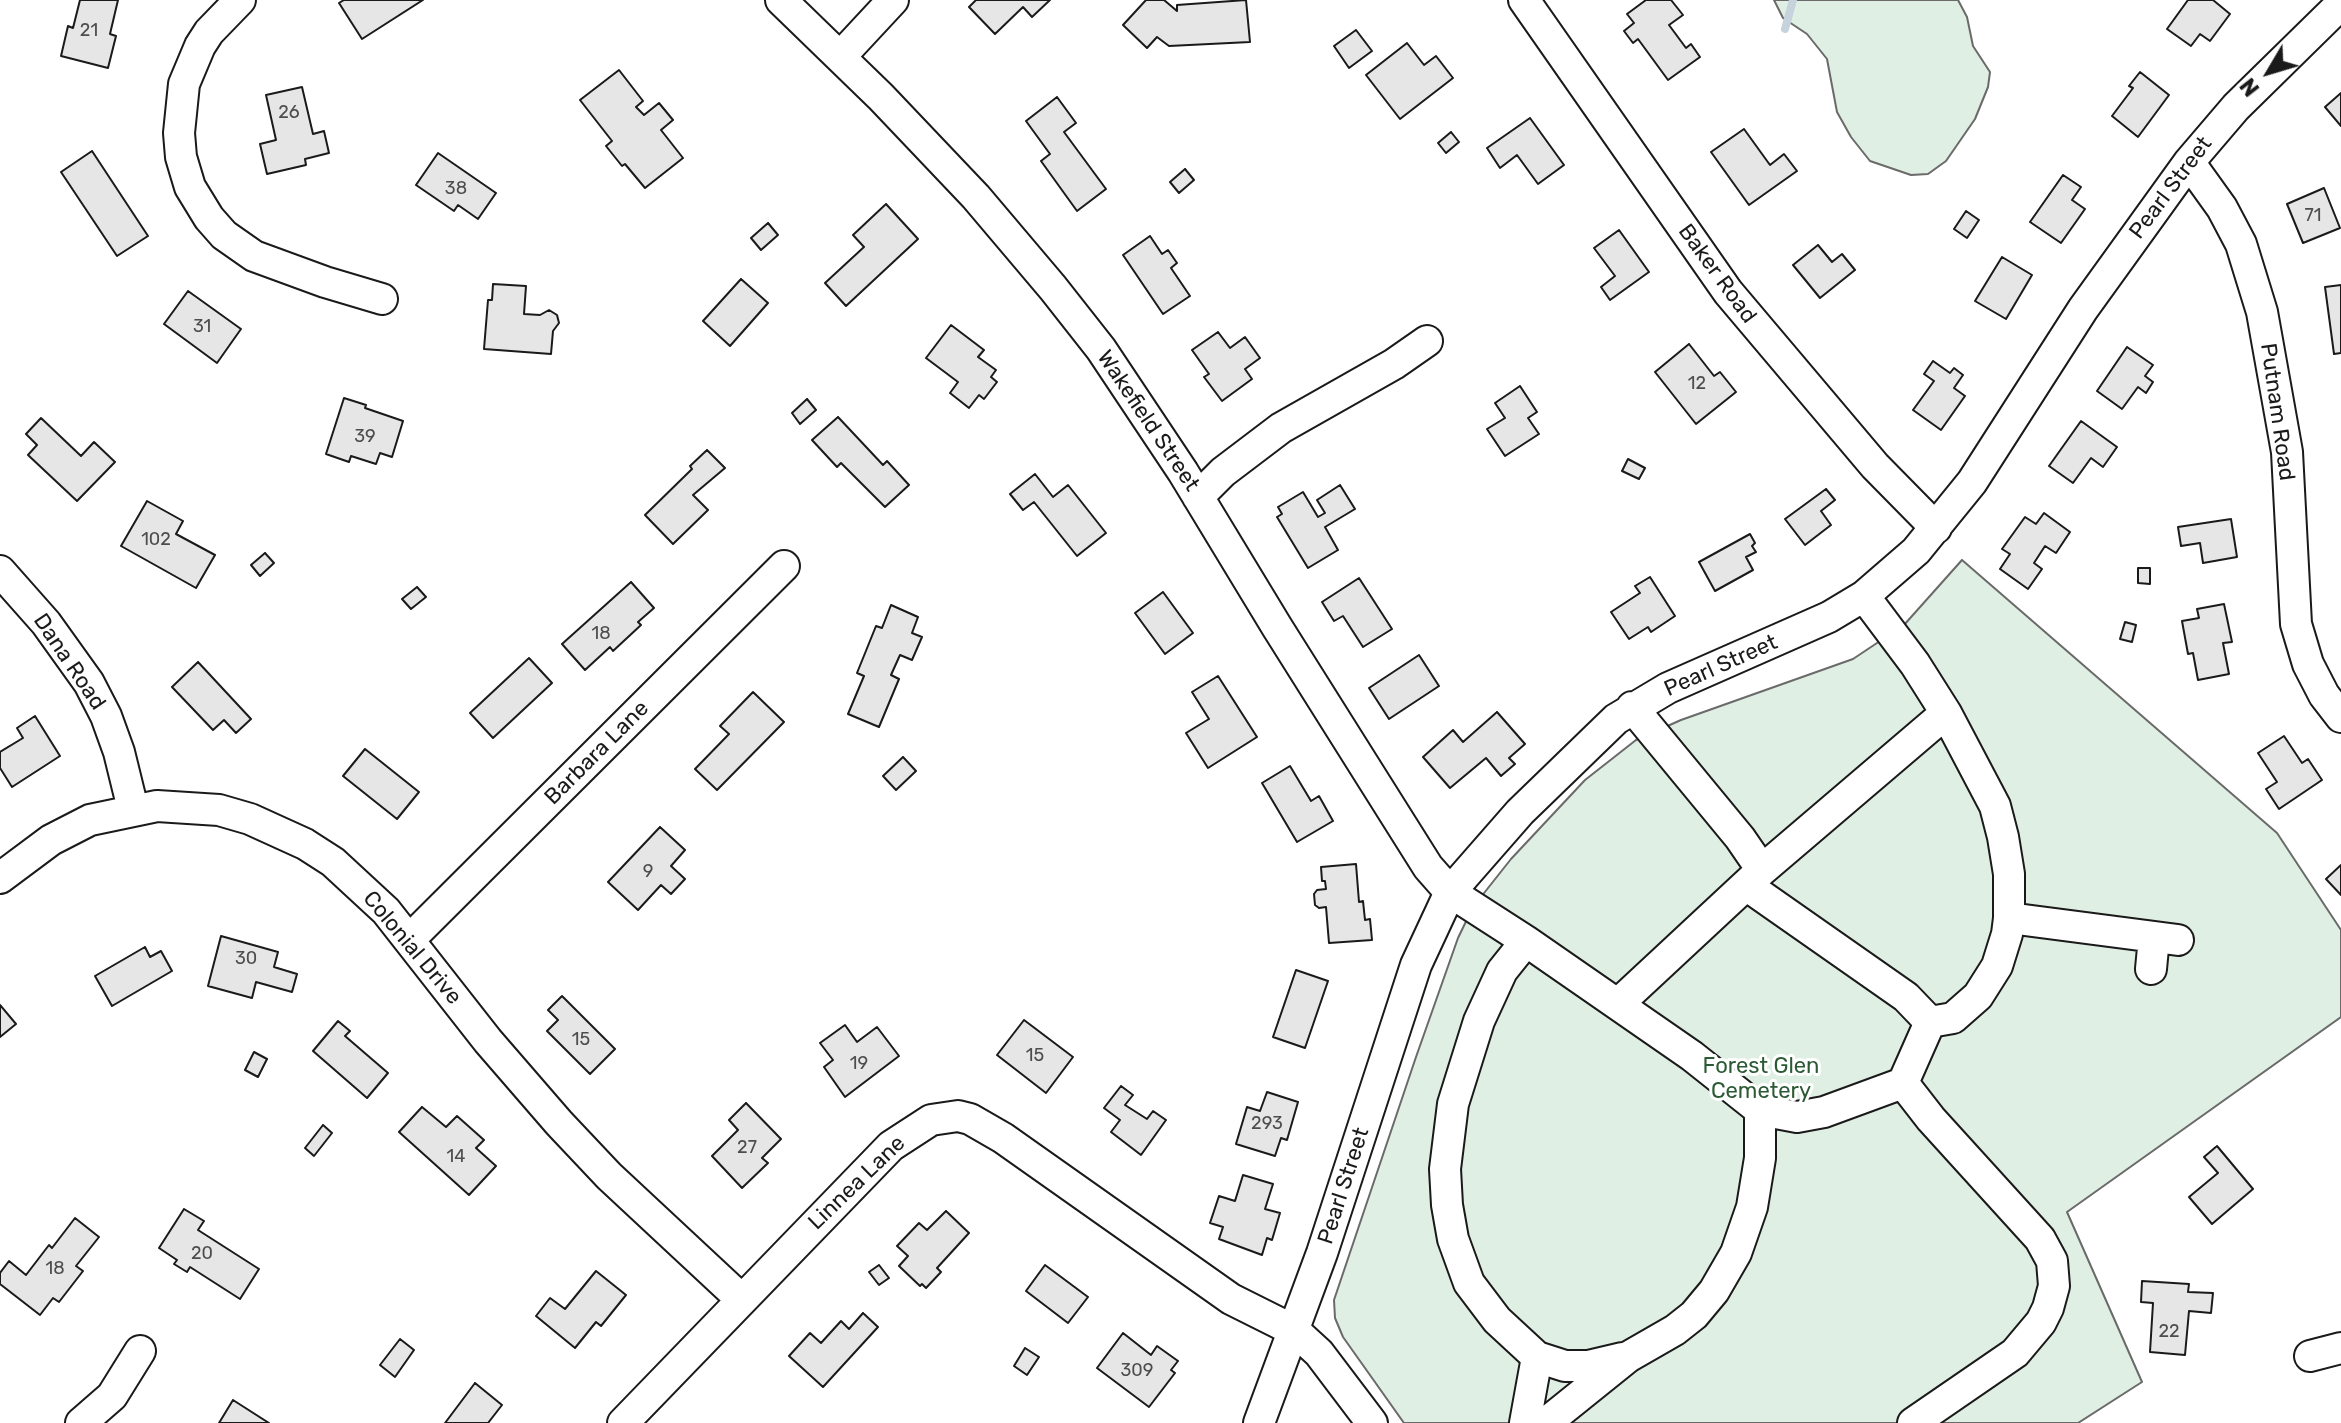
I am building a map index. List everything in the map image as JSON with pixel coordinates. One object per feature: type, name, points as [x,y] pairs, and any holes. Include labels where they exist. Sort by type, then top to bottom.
[{"type":"street","points":[[240,0],[209,32],[184,84],[179,133],[181,157],[190,187],[216,227],[254,256],[382,299]]},
{"type":"street","name":"Wakefield Street","points":[[781,0],[937,155],[1017,243],[1101,349],[1198,497],[1428,867],[1450,892],[1692,1056],[1760,1110]]},
{"type":"street","points":[[840,57],[893,0]]},
{"type":"street","name":"Baker Road","points":[[1524,0],[1728,292],[1875,466],[1936,528]]},
{"type":"street","name":"Pearl Street","points":[[1259,1423],[1295,1331],[1416,965],[1450,892],[1490,844],[1561,769],[1632,707],[1697,675],[1808,628],[1864,596],[1909,558],[1972,482],[2099,286],[2189,162],[2236,107],[2341,4]]},
{"type":"street","name":"Putnam Road","points":[[2189,162],[2222,208],[2241,244],[2262,312],[2287,452],[2296,624],[2308,664],[2324,695],[2341,717]]},
{"type":"street","points":[[1198,497],[1223,472],[1281,428],[1394,364],[1427,341]]},
{"type":"street","name":"Barbara Lane","points":[[410,939],[784,566]]},
{"type":"street","name":"Dana Road","points":[[0,571],[46,623],[89,683],[106,716],[119,752],[133,809]]},
{"type":"street","points":[[1864,596],[1915,664],[1946,713],[1995,806],[2009,874],[2007,934],[1997,966],[1978,996],[1953,1018],[1930,1022]]},
{"type":"street","points":[[1632,707],[1740,838],[1754,877],[1906,997],[1930,1022]]},
{"type":"street","points":[[1618,1004],[1754,877],[1946,713]]},
{"type":"street","name":"Colonial Drive","points":[[0,878],[67,831],[90,820],[133,809],[178,806],[219,810],[278,830],[333,862],[363,888],[410,939],[488,1041],[559,1123],[609,1176],[741,1299]]},
{"type":"street","points":[[2009,918],[2166,939],[2151,969]]},
{"type":"street","points":[[1526,941],[1502,971],[1479,1021],[1453,1104],[1445,1169],[1453,1239],[1469,1283],[1497,1320],[1537,1357],[1565,1366],[1588,1366],[1628,1357]]},
{"type":"street","points":[[1546,1423],[1628,1357],[1675,1330],[1694,1315],[1714,1291],[1736,1253],[1752,1207],[1760,1158],[1760,1110],[1797,1117],[1824,1112],[1903,1083],[1930,1022]]},
{"type":"street","points":[[1903,1083],[1931,1119],[2040,1239],[2052,1261],[2054,1286],[2041,1322],[2015,1353],[1913,1423]]},
{"type":"street","name":"Linnea Lane","points":[[623,1423],[891,1146],[931,1120],[958,1116],[970,1119],[1003,1138],[1231,1299],[1295,1331],[1319,1353],[1372,1423]]},
{"type":"street","points":[[2310,1356],[2341,1348]]},
{"type":"street","points":[[81,1423],[112,1396],[140,1351]]},
{"type":"street","points":[[1525,1423],[1537,1357]]},
{"type":"green space","points":[[1774,0],[1958,0],[1967,17],[1973,46],[1990,72],[1988,87],[1975,119],[1946,161],[1928,174],[1911,175],[1870,161],[1837,112],[1827,59],[1807,34],[1783,18]]},
{"type":"green space","name":"Forest Glen Cemetery","points":[[1962,560],[2277,833],[2341,930],[2341,1017],[2067,1212],[2142,1382],[2078,1423],[1404,1423],[1343,1337],[1335,1318],[1334,1300],[1458,938],[1473,907],[1511,859],[1585,780],[1636,740],[1681,720],[1853,659],[1904,625]]},
{"type":"building","points":[[80,0],[118,0],[110,34],[116,36],[108,68],[61,56],[68,26],[73,28]]},
{"type":"building","points":[[344,0],[423,0],[362,39],[339,3]]},
{"type":"building","points":[[976,0],[1050,0],[1032,17],[1023,7],[995,34],[969,7]]},
{"type":"building","points":[[1146,0],[1164,0],[1177,11],[1177,5],[1246,0],[1250,42],[1169,46],[1157,37],[1147,48],[1123,25]]},
{"type":"building","points":[[1646,0],[1671,0],[1683,15],[1669,25],[1686,48],[1691,44],[1700,57],[1668,80],[1638,39],[1633,43],[1624,31],[1634,23],[1627,14]]},
{"type":"building","points":[[2188,0],[2213,0],[2230,14],[2210,41],[2200,34],[2191,46],[2167,29]]},
{"type":"building","points":[[1356,30],[1372,51],[1349,68],[1334,46]]},
{"type":"building","points":[[1407,43],[1424,65],[1436,56],[1453,78],[1400,119],[1366,75]]},
{"type":"building","points":[[619,70],[643,101],[636,107],[644,115],[659,103],[673,120],[661,130],[683,158],[645,188],[606,146],[612,141],[580,100]]},
{"type":"building","points":[[2140,72],[2169,95],[2138,137],[2112,116],[2133,88],[2129,86]]},
{"type":"building","points":[[302,87],[313,134],[324,131],[329,153],[305,159],[306,165],[267,174],[260,144],[276,140],[266,95]]},
{"type":"building","points":[[2341,93],[2341,126],[2325,107]]},
{"type":"building","points":[[1057,97],[1076,123],[1064,132],[1106,189],[1077,211],[1041,161],[1050,154],[1026,121]]},
{"type":"building","points":[[1530,118],[1564,165],[1538,184],[1517,155],[1500,168],[1487,148]]},
{"type":"building","points":[[1744,129],[1770,165],[1784,154],[1797,171],[1749,205],[1711,152]]},
{"type":"building","points":[[1451,132],[1459,142],[1446,153],[1438,143]]},
{"type":"building","points":[[92,151],[148,236],[117,256],[61,172]]},
{"type":"building","points":[[438,153],[496,193],[478,219],[458,205],[454,211],[416,185]]},
{"type":"building","points":[[1185,169],[1194,180],[1179,193],[1170,182]]},
{"type":"building","points":[[2063,175],[2081,187],[2072,200],[2085,209],[2061,243],[2030,222]]},
{"type":"building","points":[[2324,188],[2340,228],[2303,243],[2287,204]]},
{"type":"building","points":[[886,204],[918,239],[846,306],[825,283],[864,247],[853,235]]},
{"type":"building","points":[[1966,211],[1979,220],[1967,238],[1954,229]]},
{"type":"building","points":[[768,223],[778,235],[761,250],[751,238]]},
{"type":"building","points":[[1619,230],[1649,272],[1610,300],[1601,287],[1615,276],[1594,248]]},
{"type":"building","points":[[1150,236],[1162,254],[1168,250],[1177,263],[1171,268],[1190,296],[1163,314],[1123,255]]},
{"type":"building","points":[[1818,245],[1832,262],[1842,254],[1855,270],[1820,298],[1793,265]]},
{"type":"building","points":[[2002,257],[2032,275],[2006,319],[1975,301]]},
{"type":"building","points":[[741,279],[768,303],[730,346],[703,321]]},
{"type":"building","points":[[493,284],[526,286],[524,314],[540,315],[549,310],[557,315],[559,323],[553,331],[551,354],[484,349],[488,300],[492,300]]},
{"type":"building","points":[[2341,285],[2341,353],[2334,354],[2325,287]]},
{"type":"building","points":[[188,291],[241,329],[217,363],[164,324]]},
{"type":"building","points":[[951,325],[984,350],[978,357],[996,370],[991,377],[997,382],[984,399],[979,395],[969,408],[950,393],[958,382],[926,358]]},
{"type":"building","points":[[1218,332],[1230,348],[1245,337],[1260,358],[1245,369],[1252,379],[1222,401],[1204,377],[1209,374],[1192,350]]},
{"type":"building","points":[[1689,344],[1714,376],[1720,372],[1736,392],[1696,424],[1655,372]]},
{"type":"building","points":[[2127,347],[2153,365],[2145,376],[2153,382],[2146,393],[2138,387],[2122,409],[2097,391]]},
{"type":"building","points":[[1933,361],[1950,373],[1954,368],[1963,375],[1954,388],[1965,396],[1941,430],[1913,410],[1934,381],[1924,374]]},
{"type":"building","points":[[1520,386],[1537,412],[1528,418],[1539,434],[1505,456],[1487,429],[1505,418],[1495,403]]},
{"type":"building","points":[[344,398],[403,421],[392,457],[380,453],[376,464],[351,456],[349,462],[326,454]]},
{"type":"building","points":[[807,399],[816,410],[800,424],[792,413]]},
{"type":"building","points":[[838,417],[883,465],[887,461],[909,485],[885,507],[841,463],[837,467],[812,440]]},
{"type":"building","points":[[41,418],[81,456],[94,442],[115,462],[77,501],[28,455],[37,445],[26,434]]},
{"type":"building","points":[[2081,421],[2117,447],[2103,467],[2091,458],[2073,483],[2049,466]]},
{"type":"building","points":[[707,450],[725,468],[693,495],[708,510],[673,544],[645,515]]},
{"type":"building","points":[[1628,459],[1645,468],[1639,479],[1622,471]]},
{"type":"building","points":[[1035,474],[1053,497],[1068,485],[1106,533],[1077,556],[1034,502],[1023,510],[1010,494]]},
{"type":"building","points":[[1340,485],[1355,509],[1325,527],[1338,550],[1308,568],[1277,517],[1282,514],[1278,507],[1303,492],[1318,517],[1325,513],[1317,500]]},
{"type":"building","points":[[1826,489],[1835,500],[1821,511],[1831,525],[1805,545],[1785,519]]},
{"type":"building","points":[[147,501],[183,521],[176,534],[215,555],[196,588],[121,546]]},
{"type":"building","points":[[2044,513],[2070,532],[2056,553],[2045,546],[2034,563],[2042,569],[2028,589],[2000,569],[2010,554],[2002,549],[2025,517],[2036,524]]},
{"type":"building","points":[[2231,519],[2237,557],[2203,563],[2200,543],[2181,546],[2178,527]]},
{"type":"building","points":[[1750,534],[1756,552],[1746,557],[1753,570],[1715,591],[1699,562]]},
{"type":"building","points":[[265,553],[274,563],[260,576],[251,565]]},
{"type":"building","points":[[2138,568],[2150,568],[2150,584],[2138,583]]},
{"type":"building","points":[[1650,577],[1675,616],[1651,632],[1648,627],[1629,639],[1611,612],[1640,593],[1635,586]]},
{"type":"building","points":[[1359,578],[1392,629],[1363,647],[1343,616],[1334,621],[1322,602]]},
{"type":"building","points":[[631,582],[654,608],[613,651],[610,647],[585,670],[562,644]]},
{"type":"building","points":[[417,587],[426,597],[411,609],[402,599]]},
{"type":"building","points":[[1163,592],[1193,633],[1165,654],[1135,613]]},
{"type":"building","points":[[2224,604],[2232,642],[2223,643],[2229,674],[2198,680],[2193,653],[2188,654],[2182,621],[2199,618],[2197,609]]},
{"type":"building","points":[[891,605],[918,617],[912,633],[922,637],[912,660],[900,655],[891,675],[899,679],[879,727],[848,714],[864,676],[857,673],[876,626],[882,628]]},
{"type":"building","points":[[2125,622],[2136,625],[2132,642],[2120,639]]},
{"type":"building","points":[[1419,655],[1439,686],[1389,719],[1369,688]]},
{"type":"building","points":[[529,658],[552,683],[493,738],[470,713]]},
{"type":"building","points":[[198,662],[251,719],[236,733],[224,720],[213,730],[172,687]]},
{"type":"building","points":[[1218,676],[1257,737],[1208,768],[1186,733],[1209,719],[1192,692]]},
{"type":"building","points":[[753,692],[784,722],[717,790],[695,769],[729,734],[720,726]]},
{"type":"building","points":[[1497,712],[1525,744],[1509,758],[1515,764],[1501,776],[1486,758],[1450,788],[1423,757],[1453,730],[1463,742]]},
{"type":"building","points":[[35,716],[60,756],[12,787],[0,768],[0,752],[23,738],[17,728]]},
{"type":"building","points":[[2284,736],[2302,763],[2308,759],[2322,780],[2279,809],[2266,789],[2277,782],[2258,753]]},
{"type":"building","points":[[365,749],[419,792],[397,819],[343,776]]},
{"type":"building","points":[[903,757],[916,771],[896,790],[883,776]]},
{"type":"building","points":[[1290,766],[1311,801],[1319,796],[1333,821],[1297,842],[1262,783]]},
{"type":"building","points":[[660,827],[685,850],[671,866],[685,879],[671,894],[661,885],[638,910],[608,882]]},
{"type":"building","points":[[1356,864],[1359,902],[1363,901],[1365,920],[1370,919],[1372,940],[1329,943],[1326,907],[1315,905],[1314,894],[1317,890],[1326,889],[1321,867]]},
{"type":"building","points":[[2341,865],[2341,895],[2326,879]]},
{"type":"building","points":[[221,936],[278,952],[274,967],[297,974],[292,992],[256,982],[252,998],[208,986]]},
{"type":"building","points":[[145,947],[150,957],[161,951],[172,971],[112,1006],[95,976]]},
{"type":"building","points":[[1296,970],[1328,981],[1305,1048],[1273,1037]]},
{"type":"building","points":[[562,996],[615,1049],[590,1074],[547,1031],[558,1020],[548,1010]]},
{"type":"building","points":[[0,1005],[16,1024],[0,1037]]},
{"type":"building","points":[[1024,1020],[1073,1057],[1046,1093],[997,1055]]},
{"type":"building","points":[[338,1021],[350,1031],[345,1036],[388,1073],[367,1098],[313,1051]]},
{"type":"building","points":[[845,1025],[857,1042],[877,1027],[899,1056],[845,1097],[824,1067],[833,1060],[820,1043]]},
{"type":"building","points":[[254,1052],[267,1059],[258,1077],[245,1070]]},
{"type":"building","points":[[1121,1086],[1133,1095],[1125,1105],[1147,1119],[1153,1111],[1166,1120],[1141,1155],[1111,1132],[1120,1120],[1104,1108]]},
{"type":"building","points":[[1267,1092],[1298,1102],[1287,1140],[1281,1138],[1275,1156],[1236,1144],[1247,1107],[1260,1111]]},
{"type":"building","points":[[746,1103],[781,1139],[762,1158],[768,1163],[742,1188],[712,1156],[738,1130],[729,1120]]},
{"type":"building","points":[[422,1107],[446,1127],[457,1116],[484,1140],[476,1148],[496,1166],[469,1195],[399,1132]]},
{"type":"building","points":[[323,1125],[332,1133],[314,1156],[305,1148]]},
{"type":"building","points":[[2217,1146],[2253,1189],[2212,1224],[2189,1197],[2218,1173],[2204,1157]]},
{"type":"building","points":[[1243,1175],[1273,1184],[1265,1209],[1280,1213],[1272,1240],[1267,1238],[1262,1255],[1219,1239],[1223,1227],[1210,1223],[1219,1196],[1235,1201]]},
{"type":"building","points":[[184,1209],[204,1221],[198,1230],[259,1269],[240,1299],[190,1267],[187,1272],[174,1264],[177,1260],[159,1248]]},
{"type":"building","points":[[946,1211],[969,1233],[937,1268],[941,1272],[926,1288],[899,1266],[908,1256],[897,1246],[919,1223],[927,1230]]},
{"type":"building","points":[[75,1218],[99,1237],[76,1266],[83,1271],[59,1302],[53,1298],[40,1315],[0,1284],[0,1273],[9,1261],[26,1275]]},
{"type":"building","points":[[879,1265],[889,1278],[879,1285],[869,1272]]},
{"type":"building","points":[[1045,1265],[1088,1297],[1068,1323],[1026,1291]]},
{"type":"building","points":[[596,1271],[626,1295],[601,1326],[596,1322],[575,1348],[536,1316],[550,1298],[565,1309]]},
{"type":"building","points":[[2142,1281],[2189,1284],[2188,1292],[2213,1293],[2211,1313],[2189,1311],[2185,1355],[2150,1352],[2153,1303],[2141,1302]]},
{"type":"building","points":[[863,1313],[878,1327],[823,1387],[789,1356],[810,1333],[821,1343],[841,1321],[849,1329]]},
{"type":"building","points":[[1123,1333],[1151,1355],[1157,1346],[1178,1361],[1171,1370],[1175,1373],[1149,1407],[1097,1368]]},
{"type":"building","points":[[400,1339],[414,1350],[395,1377],[380,1365]]},
{"type":"building","points":[[1025,1348],[1039,1357],[1027,1375],[1014,1366]]},
{"type":"building","points":[[475,1383],[502,1405],[488,1423],[445,1423]]},
{"type":"building","points":[[233,1400],[269,1423],[219,1423]]},
{"type":"waterway","points":[[1785,29],[1793,0]]}]
